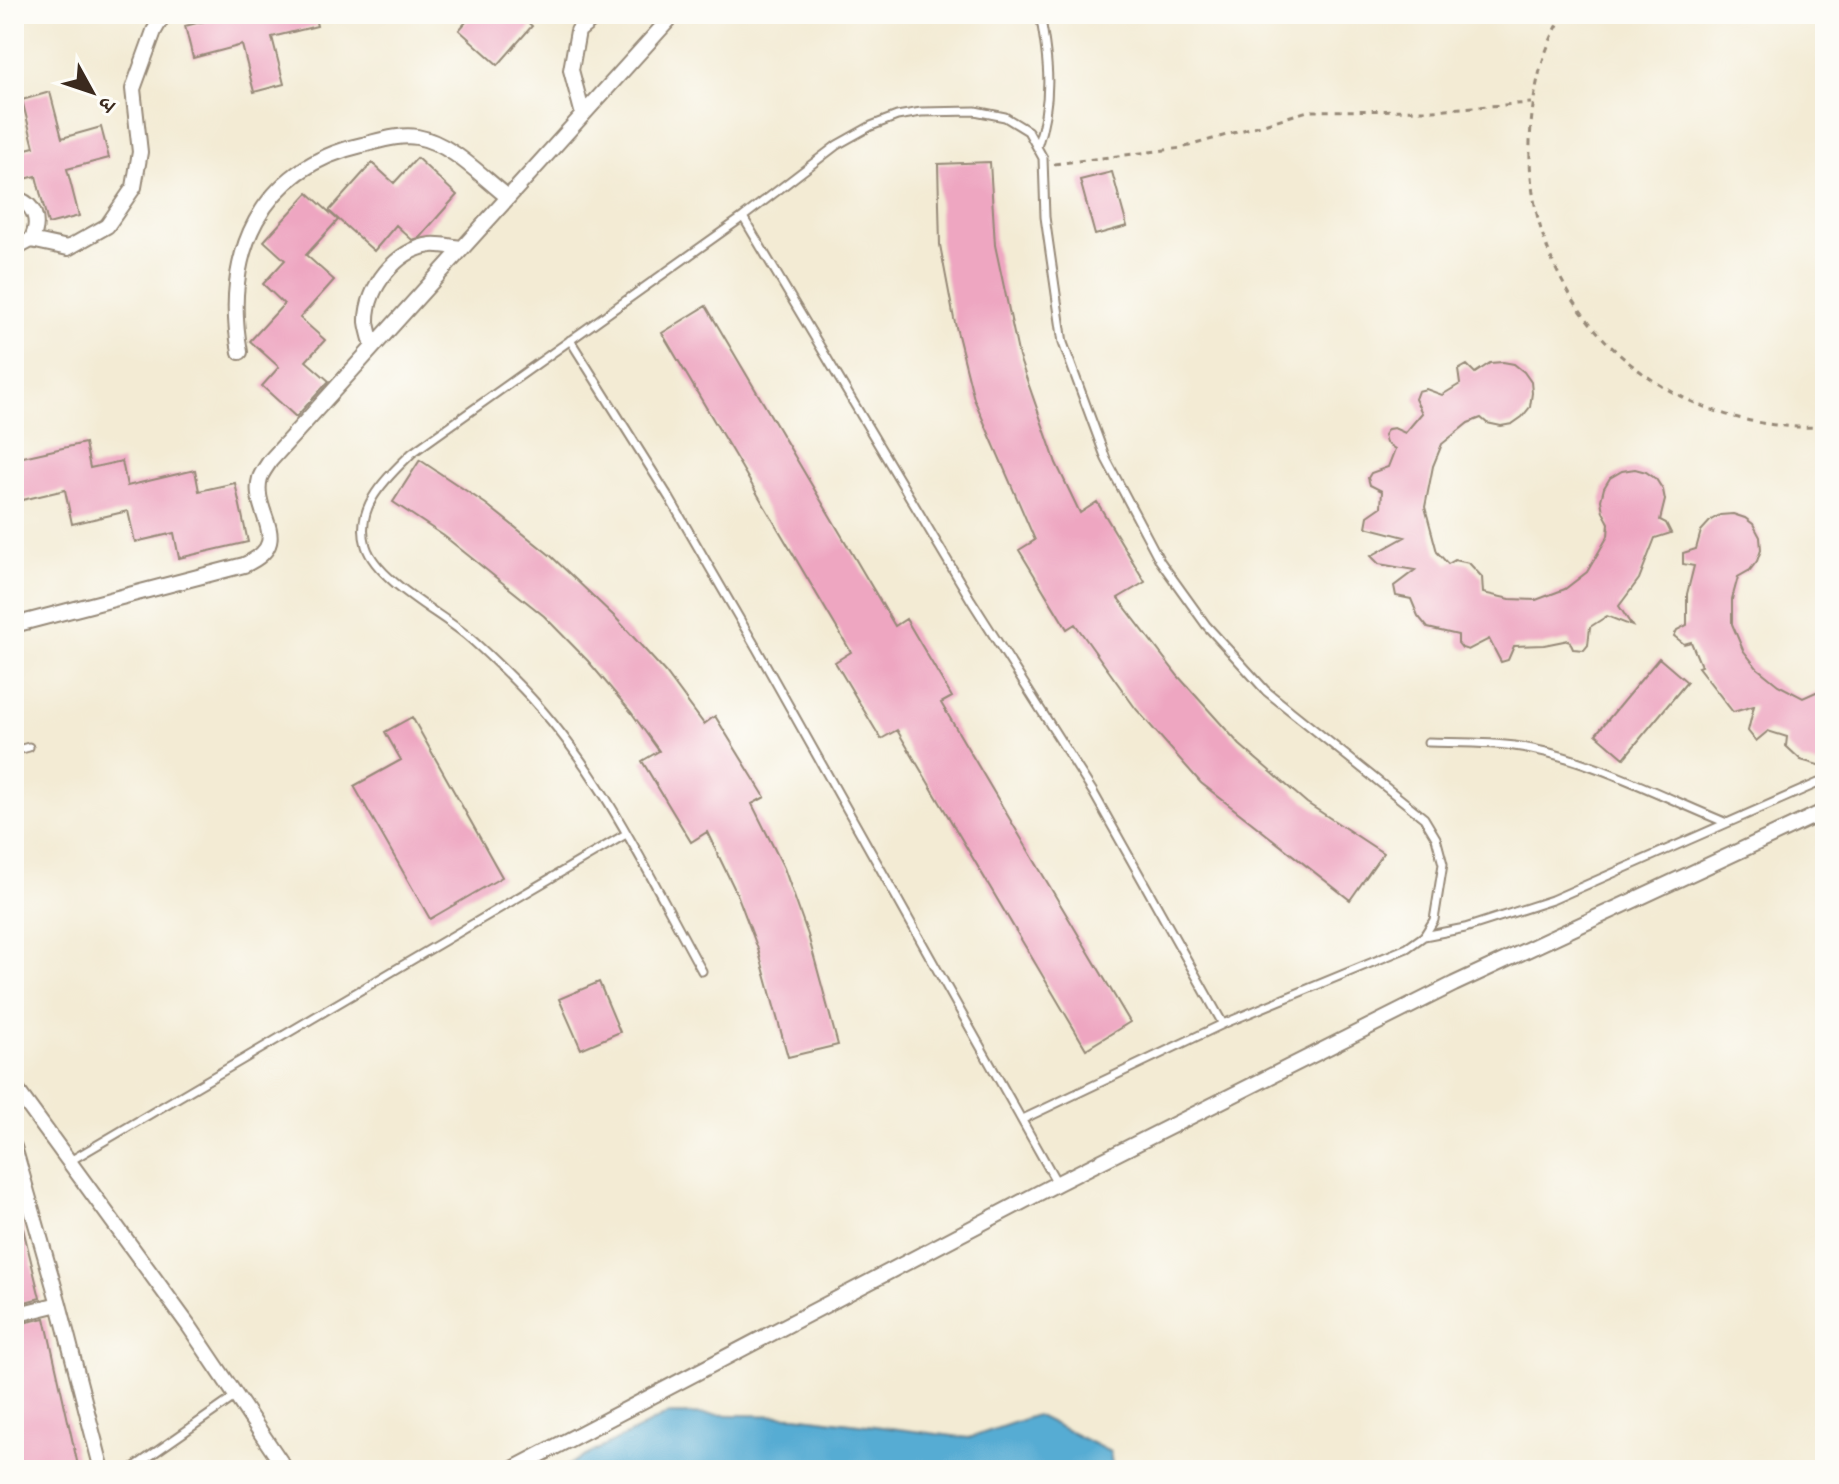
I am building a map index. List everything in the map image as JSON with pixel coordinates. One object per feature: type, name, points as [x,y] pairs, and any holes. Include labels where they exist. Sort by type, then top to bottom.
[{"type":"street","points":[[14,249],[31,240],[68,248],[107,226],[134,187],[140,152],[133,89],[154,31],[164,14]]},
{"type":"street","points":[[583,115],[571,70],[578,31],[599,14]]},
{"type":"street","points":[[14,625],[244,565],[266,552],[270,532],[260,491],[260,477],[270,461],[674,14]]},
{"type":"street","points":[[240,352],[235,321],[242,252],[263,205],[299,171],[347,148],[416,137],[445,148],[508,197]]},
{"type":"street","points":[[14,198],[26,203],[36,216],[37,224],[31,240]]},
{"type":"street","points":[[373,347],[367,321],[377,283],[408,252],[434,244],[462,248]]},
{"type":"street","points":[[511,1470],[1058,1183],[1454,984],[1825,811]]},
{"type":"street","points":[[15,1090],[286,1470]]},
{"type":"street","points":[[14,1147],[102,1470]]},
{"type":"street","points":[[14,1315],[59,1304]]},
{"type":"lane","points":[[1037,147],[1048,104],[1040,14]]},
{"type":"lane","points":[[702,971],[604,793],[540,707],[466,635],[374,562],[366,549],[363,534],[366,512],[378,487],[412,453],[743,217],[837,145],[871,126],[897,116],[921,112],[975,111],[1005,117],[1028,131],[1043,158],[1045,217],[1063,343],[1106,459],[1160,561],[1206,625],[1266,691],[1424,818],[1436,838],[1443,864],[1434,920],[1424,936],[1407,948],[1223,1024],[1023,1119]]},
{"type":"lane","points":[[743,217],[971,600],[1093,792],[1223,1024]]},
{"type":"lane","points":[[570,340],[670,499],[1058,1183]]},
{"type":"lane","points":[[1428,742],[1532,749],[1568,759],[1727,823]]},
{"type":"lane","points":[[14,751],[29,747]]},
{"type":"lane","points":[[1424,936],[1465,928],[1552,900],[1825,780]]},
{"type":"lane","points":[[69,1162],[626,834]]},
{"type":"lane","points":[[130,1470],[236,1396]]},
{"type":"path","points":[[1564,14],[1554,30],[1541,65],[1531,103],[1529,176],[1541,234],[1558,277],[1584,317],[1626,362],[1663,389],[1719,414],[1793,428],[1825,427]]},
{"type":"path","points":[[1043,158],[1055,165],[1182,148],[1308,111],[1433,110],[1531,103]]},
{"type":"water","points":[[668,1414],[796,1416],[969,1438],[1036,1415],[1110,1452],[1113,1470],[558,1470]]},
{"type":"building","points":[[232,14],[314,14],[317,26],[272,37],[284,84],[254,92],[242,45],[193,58],[185,26]]},
{"type":"building","points":[[473,14],[518,14],[532,26],[498,65],[459,30]]},
{"type":"building","points":[[50,92],[62,138],[101,127],[109,158],[67,169],[79,216],[48,224],[36,176],[14,182],[14,152],[34,147],[22,100]]},
{"type":"building","points":[[417,158],[457,195],[419,238],[412,240],[396,225],[374,251],[329,211],[372,163],[394,183]]},
{"type":"building","points":[[990,162],[995,245],[1019,357],[1056,463],[1080,513],[1097,502],[1145,582],[1118,598],[1178,676],[1240,745],[1307,803],[1383,853],[1350,900],[1201,783],[1136,709],[1075,624],[1067,629],[1019,550],[1035,540],[974,399],[940,245],[938,164]]},
{"type":"building","points":[[1112,172],[1127,226],[1095,235],[1080,180]]},
{"type":"building","points":[[308,193],[338,220],[306,255],[334,280],[300,318],[325,340],[306,361],[329,381],[296,417],[262,386],[279,367],[250,341],[284,304],[263,284],[285,260],[264,241]]},
{"type":"building","points":[[706,306],[895,626],[906,619],[952,697],[941,703],[1130,1022],[1086,1049],[897,730],[881,739],[835,662],[851,652],[662,333]]},
{"type":"building","points":[[1490,363],[1514,364],[1531,382],[1530,407],[1512,424],[1501,426],[1487,423],[1481,418],[1468,423],[1442,444],[1433,466],[1425,507],[1437,552],[1448,564],[1455,560],[1469,563],[1482,577],[1483,593],[1510,599],[1536,600],[1565,589],[1587,572],[1608,536],[1609,523],[1601,500],[1604,488],[1610,478],[1622,471],[1635,469],[1656,479],[1663,490],[1665,500],[1660,520],[1666,523],[1671,533],[1655,538],[1639,579],[1619,606],[1632,626],[1607,616],[1590,627],[1588,645],[1584,650],[1573,649],[1569,640],[1514,646],[1508,660],[1501,662],[1489,639],[1468,650],[1462,648],[1458,635],[1428,628],[1418,616],[1411,599],[1396,596],[1394,586],[1415,570],[1379,564],[1371,556],[1405,537],[1366,527],[1368,516],[1381,507],[1382,491],[1370,485],[1368,478],[1371,473],[1388,467],[1395,449],[1386,443],[1384,435],[1388,429],[1394,428],[1405,433],[1422,413],[1415,399],[1418,391],[1426,389],[1442,395],[1460,384],[1458,370],[1467,365],[1475,373]]},
{"type":"building","points":[[85,443],[90,468],[122,461],[127,486],[195,470],[199,491],[235,483],[248,542],[179,558],[174,533],[135,542],[128,511],[72,524],[65,490],[14,502],[14,459]]},
{"type":"building","points":[[420,460],[486,504],[551,556],[615,617],[666,673],[704,724],[715,716],[765,797],[752,804],[784,868],[808,935],[838,1045],[788,1057],[758,949],[737,894],[707,832],[691,842],[642,761],[659,751],[588,661],[544,616],[444,536],[393,502]]},
{"type":"building","points":[[1733,514],[1753,524],[1760,537],[1761,550],[1750,570],[1738,577],[1732,599],[1732,624],[1743,650],[1757,668],[1778,685],[1803,698],[1825,692],[1825,767],[1801,760],[1786,746],[1787,737],[1768,731],[1756,741],[1748,731],[1754,706],[1733,712],[1698,667],[1701,666],[1691,642],[1684,644],[1674,636],[1677,630],[1687,625],[1687,594],[1694,566],[1683,564],[1683,553],[1696,549],[1701,531],[1711,520],[1720,515]]},
{"type":"building","points":[[1659,658],[1687,682],[1624,758],[1596,734]]},
{"type":"building","points":[[412,717],[502,877],[430,919],[354,786],[401,760],[385,732]]},
{"type":"building","points":[[599,982],[620,1032],[581,1049],[559,999]]},
{"type":"building","points":[[19,1212],[40,1298],[14,1305],[14,1290],[19,1289],[14,1269],[14,1213]]},
{"type":"building","points":[[45,1318],[79,1470],[19,1470],[14,1447],[14,1325]]}]
